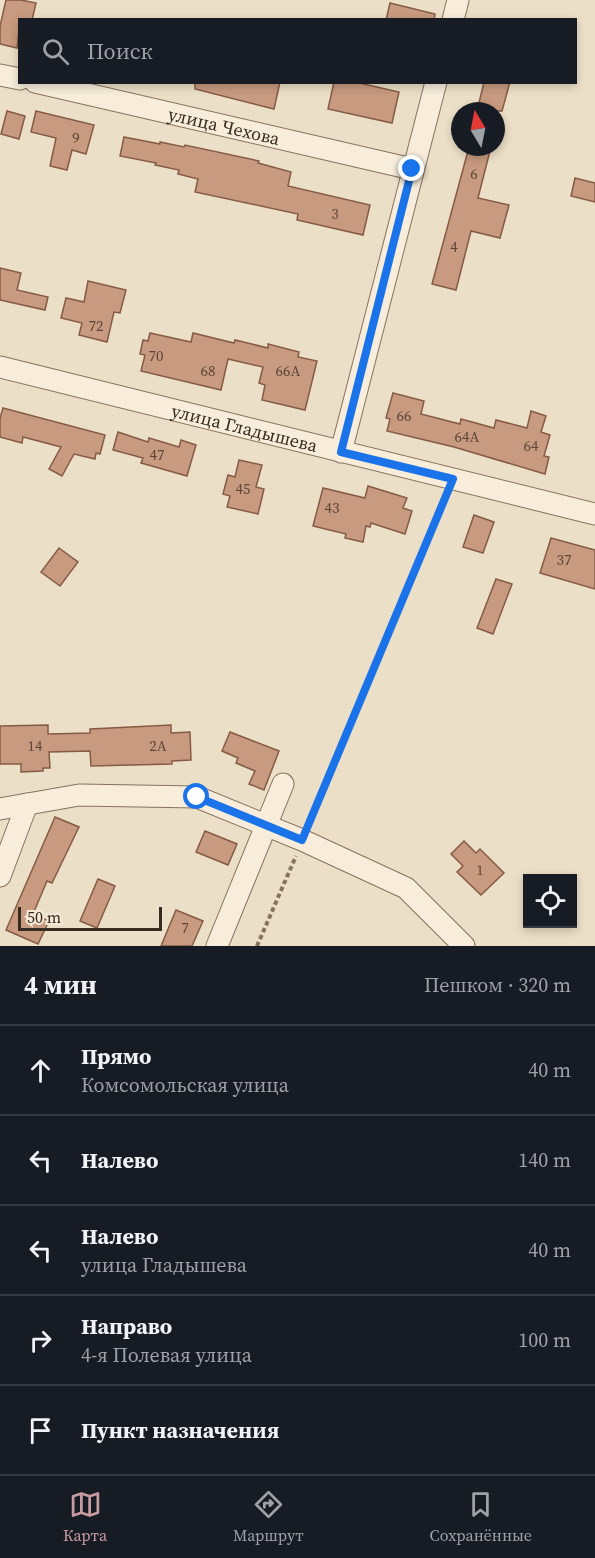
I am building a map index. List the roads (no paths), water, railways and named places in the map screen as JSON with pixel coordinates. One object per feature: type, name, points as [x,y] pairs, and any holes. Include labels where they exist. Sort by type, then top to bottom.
[{"type":"street","points":[[454,18],[458,0]]},
{"type":"street","points":[[0,75],[18,79]]},
{"type":"street","name":"улица Чехова","points":[[44,84],[412,169]]},
{"type":"street","points":[[341,452],[435,84]]},
{"type":"street","name":"улица Гладышева","points":[[0,367],[595,514]]},
{"type":"street","points":[[217,946],[268,826],[283,784]]},
{"type":"street","points":[[0,809],[79,795],[197,797],[302,840],[406,888],[464,946]]},
{"type":"street","points":[[0,876],[27,804]]}]
